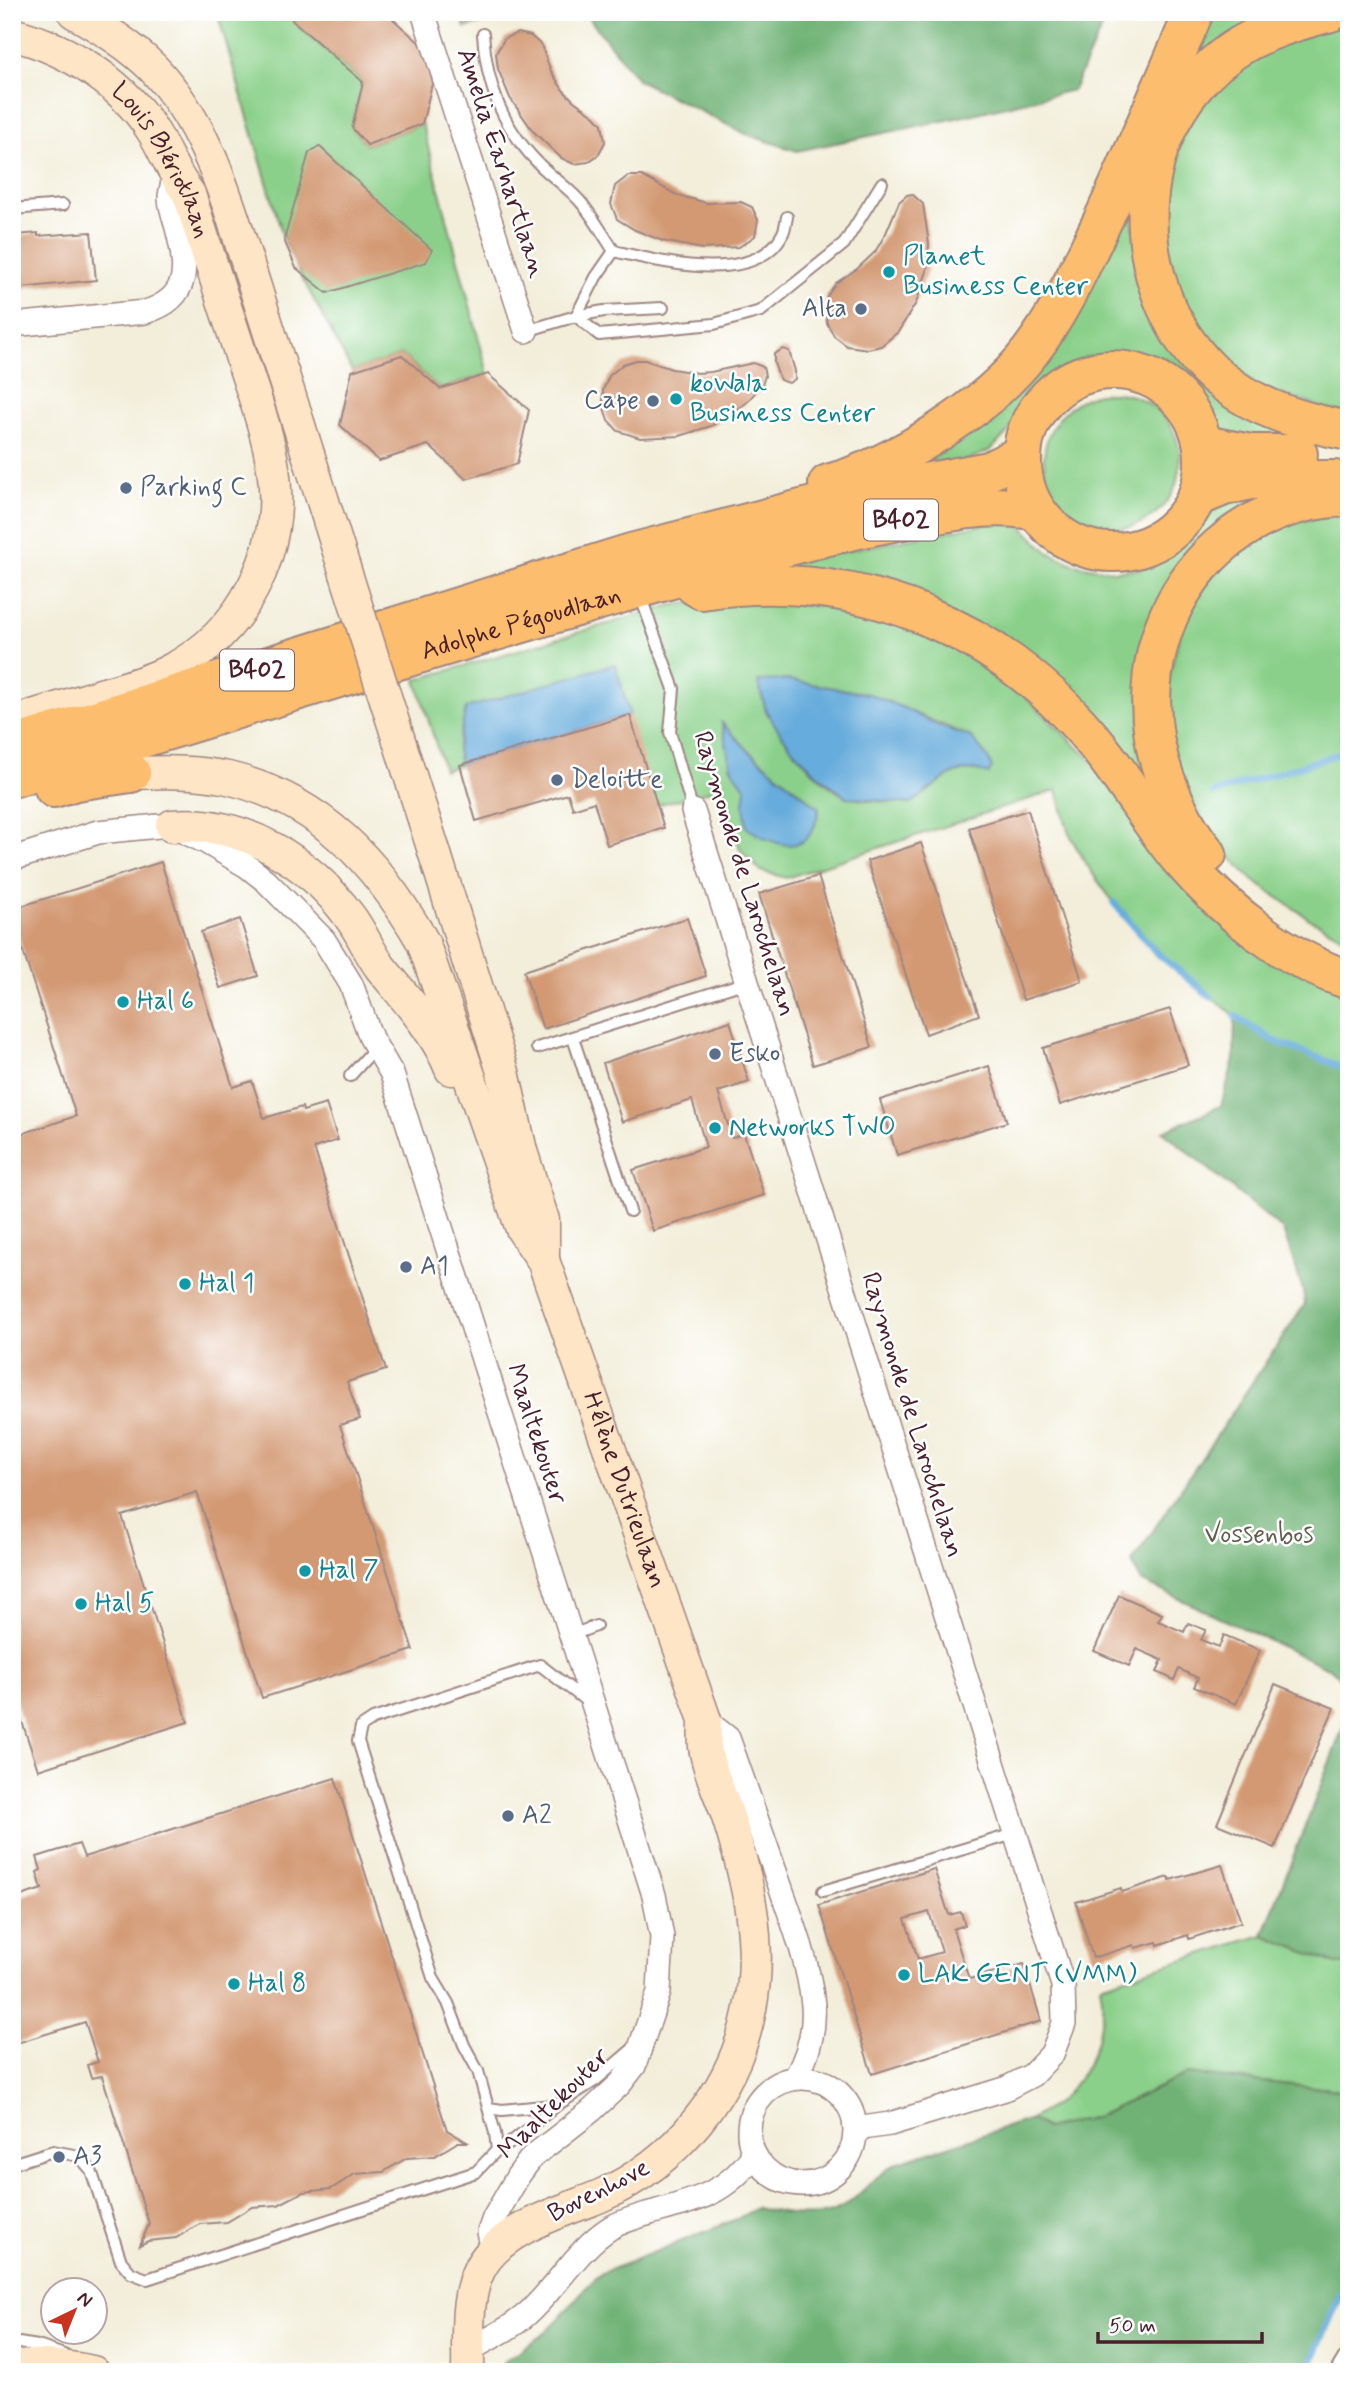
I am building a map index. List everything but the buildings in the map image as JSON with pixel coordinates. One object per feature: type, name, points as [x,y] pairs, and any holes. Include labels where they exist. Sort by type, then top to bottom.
[{"type":"highway","points":[[780,514],[807,490],[851,478],[930,438],[986,399],[1029,354],[1064,302],[1121,180],[1194,12]]},
{"type":"highway","points":[[1331,12],[1265,33],[1233,50],[1189,93],[1172,119],[1159,149],[1151,177],[1146,229],[1157,286],[1165,305],[1183,338],[1203,363],[1251,400],[1282,415],[1313,425],[1349,431]]},
{"type":"highway","points":[[1107,370],[1140,374],[1169,389],[1191,414],[1203,444],[1204,471],[1197,498],[1179,525],[1152,544],[1121,552],[1088,549],[1058,535],[1036,511],[1024,484],[1021,455],[1029,423],[1048,396],[1075,377],[1107,370]]},
{"type":"highway","points":[[1203,444],[1251,454],[1349,454]]},
{"type":"highway","name":"Adolphe Pégoudlaan","points":[[12,746],[631,553],[844,498],[989,471],[1021,455]]},
{"type":"highway","points":[[1197,498],[1224,486],[1251,480],[1349,481]]},
{"type":"highway","points":[[1349,497],[1322,497],[1285,507],[1248,525],[1218,548],[1190,578],[1166,618],[1156,652],[1149,697],[1152,736],[1163,775],[1180,814],[1201,847],[1227,877],[1261,906],[1306,937],[1349,958]]},
{"type":"highway","name":"Adolphe Pégoudlaan","points":[[12,778],[220,713],[769,550],[883,523],[978,507],[1013,506],[1036,511]]},
{"type":"highway","points":[[678,577],[702,590],[770,584],[823,588],[875,598],[931,617],[1003,656],[1043,687],[1074,719],[1104,754],[1181,860],[1209,890],[1249,924],[1298,957],[1349,980]]},
{"type":"highway","points":[[12,798],[76,781],[131,773]]},
{"type":"street","name":"Louis Blériotlaan","points":[[74,12],[110,32],[152,67],[182,103],[205,145],[226,197],[434,851]]},
{"type":"street","name":"Amelia Earhartlaan","points":[[423,12],[526,331]]},
{"type":"street","name":"Louis Blériotlaan","points":[[12,34],[31,38],[62,52],[92,69],[118,90],[157,138],[175,176],[189,194],[264,429],[273,469],[276,506],[271,540],[259,578],[240,611],[207,646],[169,671],[134,685],[12,722]]},
{"type":"street","points":[[12,325],[145,312],[162,307],[174,297],[181,285],[184,271],[184,253],[170,199],[175,176]]},
{"type":"street","points":[[131,773],[181,772],[227,778],[269,792],[300,807],[345,838],[404,908],[423,942],[483,1118]]},
{"type":"street","name":"Raymonde de Larochelaan","points":[[693,811],[1063,1986],[1064,2023],[1052,2054],[1032,2075],[1005,2088],[890,2124],[856,2129]]},
{"type":"street","points":[[12,859],[98,832],[195,824],[248,837],[301,866],[327,889],[352,918],[378,964],[432,1034],[449,1064],[463,1101],[483,1118]]},
{"type":"street","name":"Maaltekouter","points":[[172,826],[247,866],[282,896],[324,940],[351,984],[376,1047],[392,1074],[654,1895],[662,1937],[659,1992],[634,2066],[620,2084],[591,2111],[532,2157],[494,2218],[489,2232],[493,2250]]},
{"type":"street","name":"Hélène Dutrieulaan","points":[[434,851],[503,1072],[521,1151],[543,1220],[543,1260]]},
{"type":"street","name":"Hélène Dutrieulaan","points":[[483,1118],[522,1229],[543,1260],[705,1720]]},
{"type":"street","points":[[705,1720],[728,1738],[789,1911],[805,1966],[813,2005],[812,2034],[804,2063],[796,2077]]},
{"type":"street","name":"Bovenhove","points":[[469,2361],[473,2285],[481,2266],[493,2250],[525,2228],[603,2195],[653,2166],[694,2128],[716,2095],[742,2040],[756,1972],[755,1931],[742,1868],[705,1749],[705,1720]]},
{"type":"street","points":[[796,2077],[814,2078],[830,2085],[844,2096],[856,2129],[853,2147],[845,2163],[832,2175],[815,2183],[797,2184],[780,2179],[765,2169],[754,2154],[749,2138],[749,2121],[755,2105],[765,2091],[796,2077]]},
{"type":"street","points":[[469,2361],[526,2315],[592,2241],[611,2227],[699,2200],[722,2188],[743,2171],[754,2154]]},
{"type":"street","points":[[12,2367],[71,2367],[95,2372]]},
{"type":"lane","points":[[483,34],[486,68],[496,98],[511,129],[540,165],[583,204],[614,251],[673,265],[720,267],[754,259],[770,248],[783,234],[787,217]]},
{"type":"lane","points":[[576,316],[599,335],[714,324],[761,311],[844,244],[882,183]]},
{"type":"lane","points":[[12,209],[63,205]]},
{"type":"lane","points":[[576,316],[596,277],[614,251]]},
{"type":"lane","points":[[526,331],[576,316],[663,308]]},
{"type":"lane","name":"Raymonde de Larochelaan","points":[[638,589],[674,689],[670,732],[693,811]]},
{"type":"lane","points":[[537,1048],[747,982]]},
{"type":"lane","points":[[573,1038],[630,1211]]},
{"type":"lane","points":[[350,1076],[376,1047]]},
{"type":"lane","points":[[577,1633],[596,1626]]},
{"type":"lane","points":[[497,2150],[478,2071],[464,2045],[448,2003],[433,1978],[358,1741],[361,1727],[373,1719],[540,1665],[593,1706]]},
{"type":"lane","points":[[823,1891],[1014,1834]]},
{"type":"lane","points":[[12,2164],[53,2151],[79,2156],[91,2170],[121,2261],[131,2273],[147,2279],[476,2172],[497,2150],[509,2144],[556,2105],[596,2080],[640,2042]]},
{"type":"lane","points":[[489,2108],[502,2110],[556,2105]]},
{"type":"lane","points":[[12,2342],[38,2346],[68,2356],[95,2372]]},
{"type":"lane","points":[[1335,2372],[1349,2349]]},
{"type":"green space","points":[[217,12],[293,12],[292,20],[363,82],[352,128],[367,145],[422,124],[488,374],[440,389],[402,355],[352,371],[284,240]]},
{"type":"green space","points":[[460,12],[518,12],[465,28]]},
{"type":"green space","points":[[584,12],[1109,12],[1073,90],[952,119],[797,151],[746,134],[638,80]]},
{"type":"green space","points":[[1202,12],[1286,12],[1178,88]]},
{"type":"green space","points":[[1349,25],[1349,416],[1258,387],[1204,341],[1174,286],[1162,215],[1170,171],[1183,134],[1201,107],[1243,60],[1323,28]]},
{"type":"green space","points":[[1126,194],[1148,287],[1301,434],[1233,435],[1217,424],[1185,381],[1156,364],[1121,355],[1088,357],[1057,371],[1031,393],[1009,431],[991,450],[957,465],[865,482],[946,441]]},
{"type":"green space","points":[[1112,393],[1138,399],[1160,413],[1174,435],[1180,461],[1174,487],[1160,509],[1138,523],[1112,529],[1086,523],[1064,509],[1050,487],[1044,461],[1050,435],[1064,413],[1086,399]]},
{"type":"green space","points":[[1241,494],[1294,495],[1168,591],[1168,817],[1041,669],[738,577],[813,557],[1001,521],[1020,525],[1048,552],[1073,564],[1112,571],[1139,569],[1174,552],[1218,506]]},
{"type":"green space","points":[[1349,513],[1349,940],[1311,920],[1254,881],[1218,845],[1174,768],[1166,689],[1183,621],[1211,576],[1242,548],[1283,524]]},
{"type":"green space","points":[[732,599],[872,610],[995,667],[1093,762],[1349,994],[1349,1070],[1310,1057],[1269,1037],[1229,1011],[1155,948],[1095,877],[1070,835],[1057,790],[786,878],[761,871],[741,851],[717,789],[657,805],[457,749],[460,765],[444,770],[416,680],[672,605]],"holes":[[[869,694],[971,737],[988,774],[965,770],[955,773],[910,804],[851,798],[833,789],[811,769],[766,711],[765,704]],[[722,725],[750,752],[807,798],[744,805],[746,789],[731,767]]]},
{"type":"green space","name":"Vossenbos","points":[[1235,1016],[1272,1040],[1349,1070],[1349,1684],[1330,1669],[1141,1581],[1132,1562],[1305,1304],[1283,1230],[1163,1131],[1221,1106],[1234,1059]]},
{"type":"green space","points":[[1349,1712],[1349,1964],[1336,1964],[1263,1935]]},
{"type":"green space","points":[[1263,1935],[1336,1964],[1349,1964],[1349,2091],[1187,2074],[1096,2117],[1045,2129],[1031,2119],[1059,2101],[1080,2077],[1088,2063],[1102,2016],[1100,1985]]},
{"type":"green space","points":[[1187,2074],[1349,2091],[1349,2275],[1307,2372],[502,2372],[504,2361],[547,2330],[602,2273],[737,2219],[756,2208],[808,2216],[833,2212],[845,2206],[899,2162],[1031,2119],[1046,2129],[1096,2117]]},
{"type":"water","points":[[615,664],[630,715],[460,765],[457,749],[466,708]]},
{"type":"water","points":[[788,680],[869,694],[937,725],[971,737],[988,758],[992,768],[988,774],[965,770],[955,773],[910,804],[846,797],[793,750],[766,711],[758,681]]},
{"type":"water","points":[[722,723],[750,752],[819,808],[815,824],[802,842],[782,844],[747,828],[744,805],[746,789],[731,767]]},
{"type":"waterway","points":[[1214,793],[1345,752]]},
{"type":"waterway","points":[[1114,903],[1156,952],[1211,997]]},
{"type":"waterway","points":[[1235,1016],[1272,1040],[1349,1070]]},
{"type":"waterway","points":[[1307,2372],[1349,2275]]},
{"type":"place","name":"Planet Business Center","points":[[889,272]]},
{"type":"place","name":"Alta","points":[[861,309]]},
{"type":"place","name":"koWala Business Center","points":[[676,399]]},
{"type":"place","name":"Cape","points":[[653,401]]},
{"type":"place","name":"Parking C","points":[[126,488]]},
{"type":"place","name":"Deloitte","points":[[557,780]]},
{"type":"place","name":"Hal 6","points":[[123,1002]]},
{"type":"place","name":"Esko","points":[[715,1054]]},
{"type":"place","name":"Networks TWO","points":[[715,1128]]},
{"type":"place","name":"A1","points":[[406,1267]]},
{"type":"place","name":"Hal 1","points":[[185,1284]]},
{"type":"place","name":"Hal 7","points":[[305,1571]]},
{"type":"place","name":"Hal 5","points":[[81,1604]]},
{"type":"place","name":"A2","points":[[508,1816]]},
{"type":"place","name":"LAK GENT (VMM)","points":[[904,1975]]},
{"type":"place","name":"Hal 8","points":[[234,1984]]},
{"type":"place","name":"A3","points":[[59,2157]]}]
